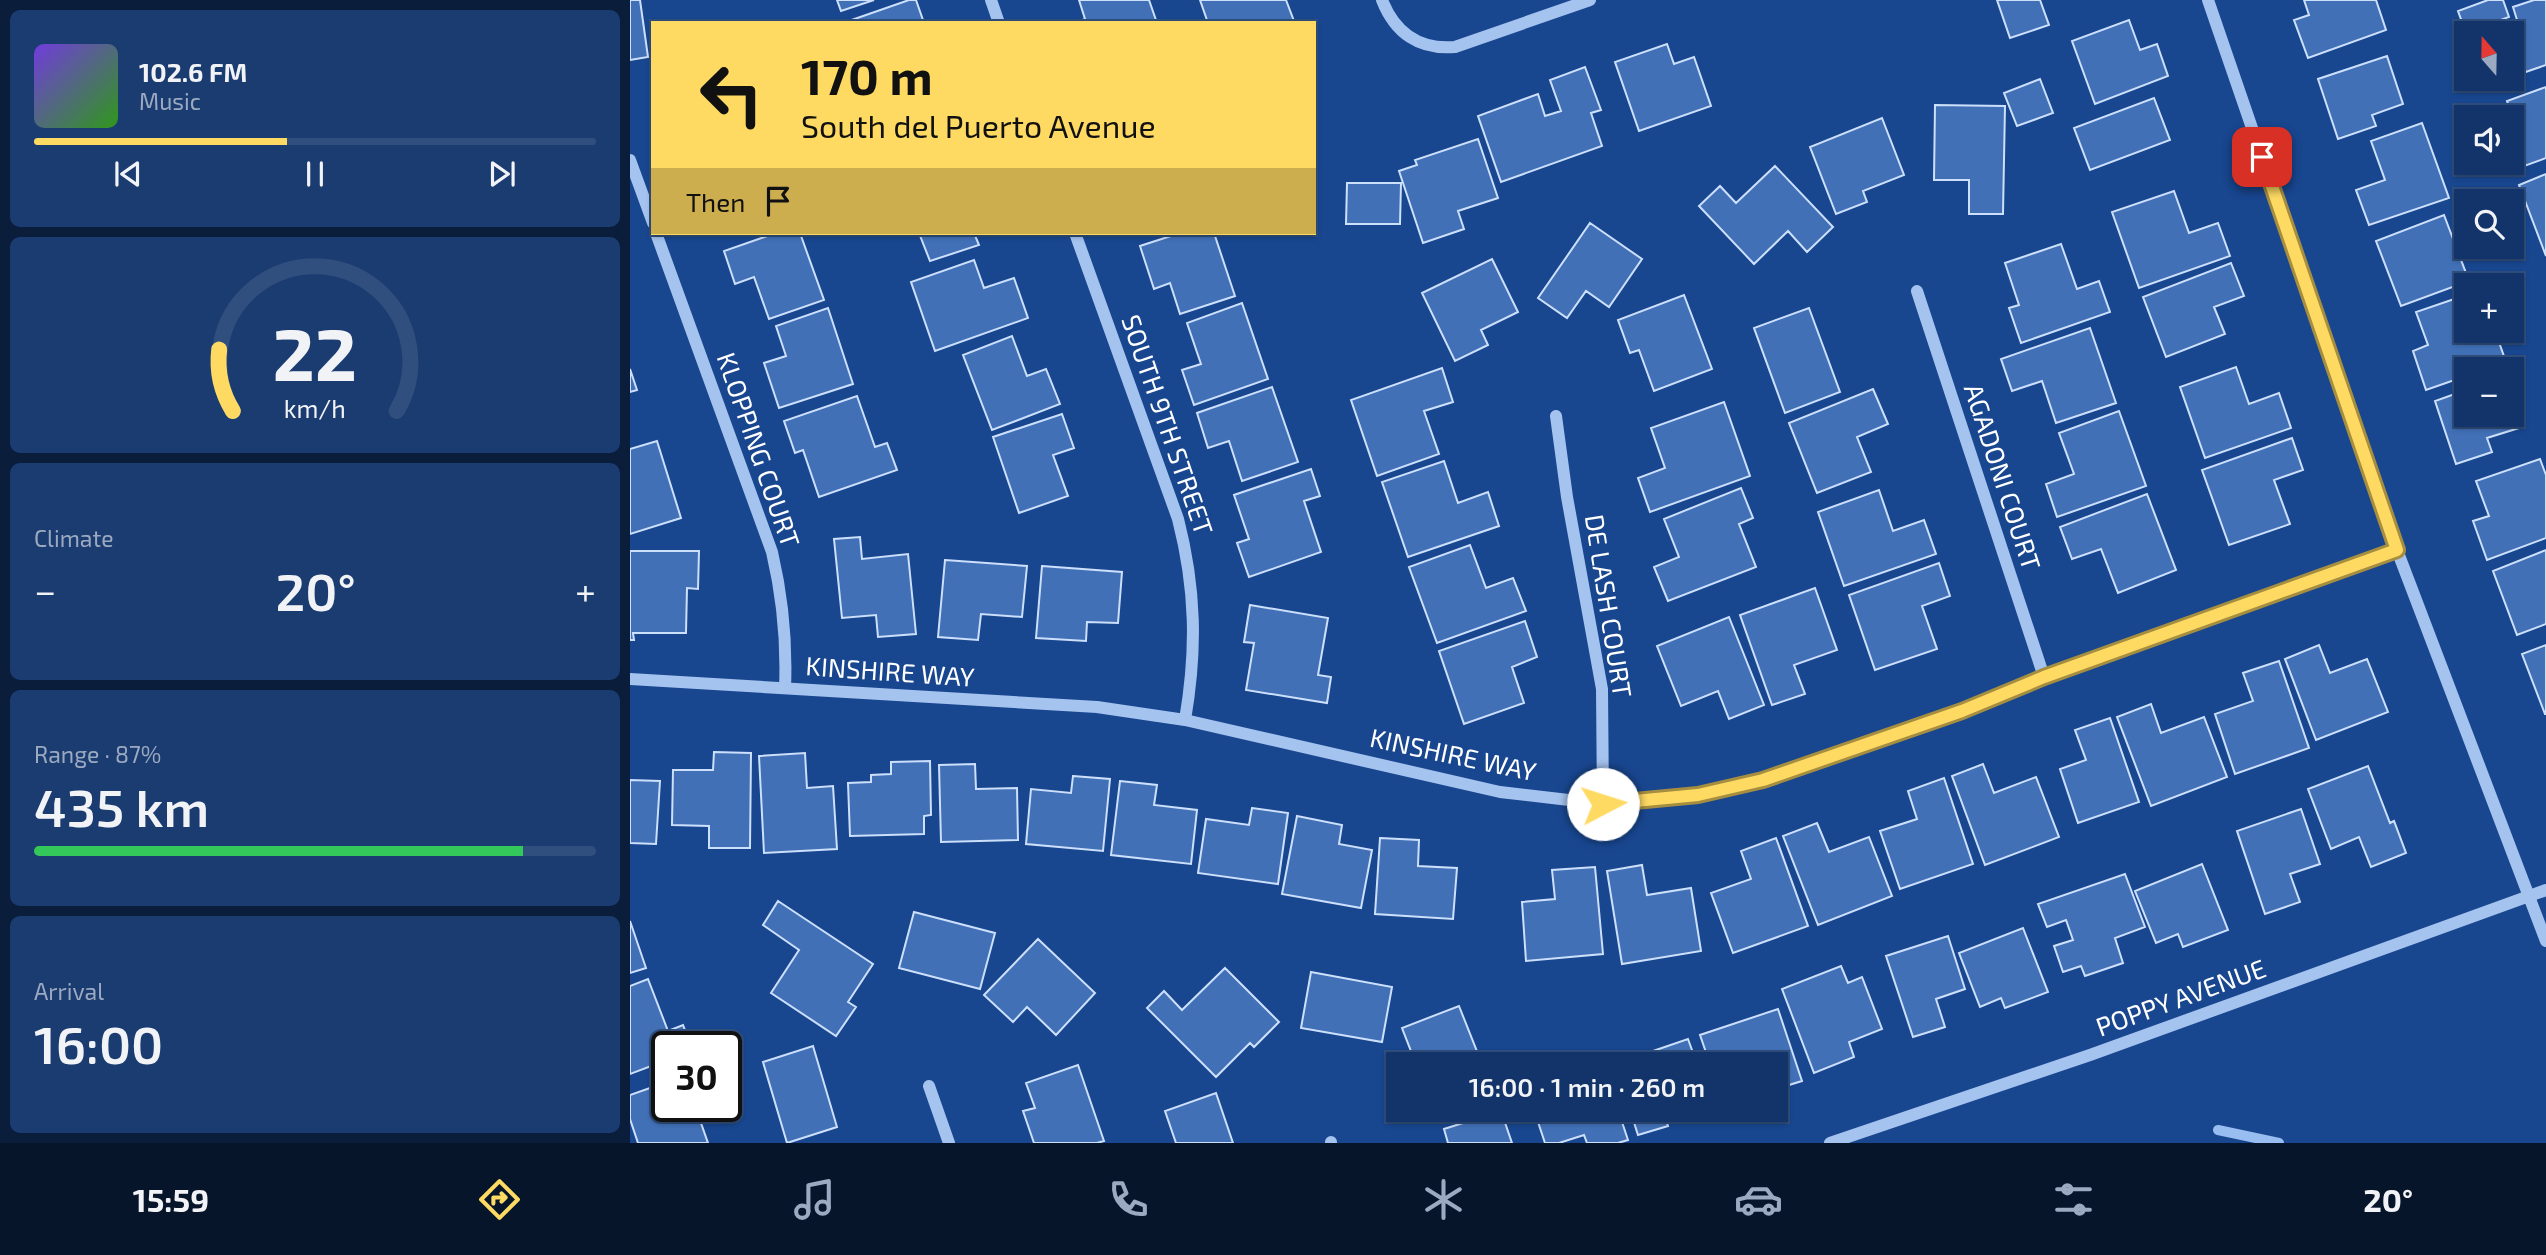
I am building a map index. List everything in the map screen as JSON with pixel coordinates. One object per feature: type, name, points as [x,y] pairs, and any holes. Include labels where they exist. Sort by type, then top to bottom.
[{"type":"street","points":[[991,0],[998,21]]},
{"type":"street","points":[[1382,0],[1395,26],[1407,37],[1427,47],[1439,49],[1454,47],[1590,0]]},
{"type":"street","points":[[2208,0],[2397,550],[2546,941]]},
{"type":"street","points":[[630,160],[651,218]]},
{"type":"street","name":"KLOPPING COURT","points":[[657,235],[772,552],[782,594],[787,650],[785,688]]},
{"type":"street","name":"SOUTH 9TH STREET","points":[[1076,235],[1178,519],[1187,553],[1195,637],[1185,720]]},
{"type":"street","name":"AGADONI COURT","points":[[1917,291],[2044,677]]},
{"type":"street","name":"DE LASH COURT","points":[[1556,416],[1567,497],[1602,689],[1603,804]]},
{"type":"street","name":"KINSHIRE WAY","points":[[630,679],[1097,707],[1185,720],[1500,792],[1603,804],[1698,795],[1763,780],[1962,711],[2044,677],[2397,550]]},
{"type":"street","name":"POPPY AVENUE","points":[[1830,1143],[2090,1055],[2546,890]]},
{"type":"street","points":[[929,1086],[949,1143]]},
{"type":"building","points":[[630,0],[640,0],[648,57],[630,60]]},
{"type":"building","points":[[837,0],[874,0],[841,11]]},
{"type":"building","points":[[916,0],[923,21],[849,21]]},
{"type":"building","points":[[1079,0],[1149,0],[1156,21],[1080,21],[1085,19]]},
{"type":"building","points":[[1200,0],[1286,0],[1294,21],[1207,21]]},
{"type":"building","points":[[1997,0],[2040,0],[2049,25],[2010,38]]},
{"type":"building","points":[[2304,0],[2376,0],[2386,30],[2308,58],[2294,20],[2309,15]]},
{"type":"building","points":[[2488,0],[2503,0],[2509,17],[2498,21],[2462,21],[2458,11]]},
{"type":"building","points":[[2534,0],[2546,0],[2546,65],[2524,73],[2524,21],[2517,21],[2513,7]]},
{"type":"building","points":[[2129,20],[2140,50],[2157,44],[2168,76],[2095,104],[2072,41]]},
{"type":"building","points":[[1667,44],[1674,64],[1694,57],[1711,106],[1639,131],[1615,62]]},
{"type":"building","points":[[2387,56],[2403,104],[2372,115],[2376,126],[2338,139],[2318,79]]},
{"type":"building","points":[[1585,67],[1601,110],[1591,113],[1602,146],[1501,182],[1478,116],[1538,94],[1545,116],[1561,111],[1550,80]]},
{"type":"building","points":[[2040,79],[2053,113],[2017,126],[2004,93]]},
{"type":"building","points":[[2546,87],[2546,158],[2524,166],[2524,105],[2508,105],[2507,101]]},
{"type":"building","points":[[2154,98],[2170,140],[2090,170],[2074,128]]},
{"type":"building","points":[[1935,105],[2005,106],[2003,214],[1969,214],[1969,180],[1934,180]]},
{"type":"building","points":[[1882,118],[1904,175],[1863,191],[1867,202],[1836,214],[1810,147]]},
{"type":"building","points":[[2422,123],[2449,198],[2369,225],[2356,190],[2385,180],[2371,141]]},
{"type":"building","points":[[1478,139],[1498,198],[1458,211],[1464,229],[1423,243],[1399,171],[1417,165],[1415,160]]},
{"type":"building","points":[[1775,166],[1833,227],[1807,252],[1788,231],[1754,264],[1699,206],[1720,186],[1736,203]]},
{"type":"building","points":[[2546,174],[2546,256],[2524,198],[2524,189],[2521,189],[2519,185]]},
{"type":"building","points":[[1347,183],[1401,183],[1400,224],[1346,224]]},
{"type":"building","points":[[2174,191],[2189,233],[2218,223],[2230,256],[2139,288],[2112,212]]},
{"type":"building","points":[[2444,215],[2454,241],[2454,259],[2461,259],[2466,273],[2454,273],[2454,287],[2401,306],[2376,241]]},
{"type":"building","points":[[1590,223],[1642,259],[1609,307],[1586,291],[1567,318],[1538,298]]},
{"type":"building","points":[[770,235],[801,235],[824,300],[769,319],[754,277],[735,284],[724,251]]},
{"type":"building","points":[[920,235],[975,235],[979,245],[930,261]]},
{"type":"building","points":[[1174,235],[1215,235],[1235,296],[1180,314],[1170,283],[1154,289],[1140,246]]},
{"type":"building","points":[[2061,244],[2077,289],[2099,281],[2110,312],[2021,343],[2009,308],[2019,305],[2005,263]]},
{"type":"building","points":[[1492,259],[1518,312],[1481,330],[1488,345],[1455,361],[1422,293]]},
{"type":"building","points":[[974,260],[984,288],[1014,278],[1028,318],[935,351],[911,282]]},
{"type":"building","points":[[2231,263],[2244,296],[2214,307],[2225,334],[2166,357],[2143,297]]},
{"type":"building","points":[[1684,295],[1712,369],[1654,391],[1639,350],[1630,353],[1618,320]]},
{"type":"building","points":[[2454,299],[2454,343],[2499,343],[2504,357],[2454,357],[2454,380],[2426,390],[2413,351],[2428,345],[2416,312]]},
{"type":"building","points":[[1242,303],[1268,379],[1194,405],[1182,370],[1201,364],[1187,323]]},
{"type":"building","points":[[828,308],[853,384],[779,408],[764,363],[786,356],[776,326]]},
{"type":"building","points":[[1809,308],[1840,392],[1785,413],[1754,328]]},
{"type":"building","points":[[2090,328],[2116,403],[2056,423],[2042,381],[2012,391],[2001,359]]},
{"type":"building","points":[[1012,336],[1027,376],[1046,369],[1060,404],[992,430],[963,355]]},
{"type":"building","points":[[2236,367],[2249,404],[2279,393],[2291,428],[2205,458],[2180,387]]},
{"type":"building","points":[[1442,368],[1453,402],[1424,411],[1439,454],[1377,476],[1351,400]]},
{"type":"building","points":[[630,369],[637,390],[630,392]]},
{"type":"building","points":[[1272,387],[1298,462],[1242,481],[1229,441],[1208,448],[1197,413]]},
{"type":"building","points":[[1873,389],[1888,424],[1857,437],[1871,472],[1817,493],[1789,423]]},
{"type":"building","points":[[2454,394],[2454,427],[2519,428],[2487,438],[2492,452],[2456,464],[2435,401]]},
{"type":"building","points":[[857,396],[875,447],[887,443],[897,470],[819,497],[803,450],[795,453],[784,421]]},
{"type":"building","points":[[1724,402],[1750,476],[1650,512],[1638,478],[1665,468],[1651,428]]},
{"type":"building","points":[[2119,411],[2146,486],[2057,517],[2046,484],[2074,474],[2059,433]]},
{"type":"building","points":[[1062,414],[1074,448],[1053,455],[1068,496],[1019,513],[993,437]]},
{"type":"building","points":[[2292,438],[2303,470],[2274,480],[2290,524],[2229,545],[2202,470]]},
{"type":"building","points":[[657,441],[681,518],[630,534],[630,449]]},
{"type":"building","points":[[2540,459],[2546,475],[2546,538],[2487,560],[2473,521],[2489,516],[2476,481]]},
{"type":"building","points":[[1444,461],[1458,503],[1488,492],[1499,526],[1408,557],[1382,482]]},
{"type":"building","points":[[1311,469],[1320,496],[1304,501],[1321,552],[1249,577],[1237,543],[1249,539],[1234,495]]},
{"type":"building","points":[[1741,488],[1753,518],[1739,524],[1756,567],[1668,601],[1654,567],[1679,557],[1664,519]]},
{"type":"building","points":[[1879,490],[1893,531],[1924,520],[1936,554],[1844,586],[1818,512]]},
{"type":"building","points":[[2147,494],[2176,570],[2118,593],[2101,549],[2072,559],[2060,527]]},
{"type":"building","points":[[860,537],[862,559],[908,554],[916,634],[878,637],[876,615],[842,618],[834,539]]},
{"type":"building","points":[[1470,545],[1486,588],[1513,578],[1526,611],[1437,643],[1409,567]]},
{"type":"building","points":[[2546,550],[2546,624],[2517,635],[2493,571]]},
{"type":"building","points":[[630,551],[699,551],[698,589],[687,588],[686,633],[633,633],[634,640],[630,640]]},
{"type":"building","points":[[945,560],[1027,566],[1022,617],[981,614],[978,640],[938,637]]},
{"type":"building","points":[[1939,563],[1950,596],[1922,606],[1937,649],[1875,670],[1849,595]]},
{"type":"building","points":[[1042,566],[1122,572],[1118,623],[1087,622],[1086,641],[1036,638]]},
{"type":"building","points":[[1815,588],[1837,650],[1794,665],[1805,694],[1772,705],[1740,615]]},
{"type":"building","points":[[1250,605],[1328,618],[1318,675],[1331,677],[1327,703],[1246,690],[1254,643],[1244,642]]},
{"type":"building","points":[[1729,617],[1764,705],[1729,719],[1718,691],[1681,706],[1657,646]]},
{"type":"building","points":[[1525,621],[1537,657],[1512,667],[1524,703],[1464,724],[1439,651]]},
{"type":"building","points":[[2319,645],[2330,673],[2367,659],[2388,712],[2316,740],[2285,659]]},
{"type":"building","points":[[2546,645],[2546,714],[2545,714],[2522,654]]},
{"type":"building","points":[[2279,661],[2309,748],[2235,774],[2215,714],[2253,701],[2243,673]]},
{"type":"building","points":[[2151,704],[2161,733],[2204,717],[2227,777],[2151,806],[2117,717]]},
{"type":"building","points":[[2110,718],[2139,802],[2078,823],[2060,769],[2086,760],[2075,730]]},
{"type":"building","points":[[714,752],[751,753],[750,848],[709,848],[709,826],[672,825],[673,770],[713,770]]},
{"type":"building","points":[[805,753],[807,788],[833,786],[837,849],[764,853],[759,756]]},
{"type":"building","points":[[930,761],[931,815],[924,816],[924,834],[850,836],[848,783],[871,782],[871,775],[891,774],[891,762]]},
{"type":"building","points":[[975,764],[976,789],[1017,788],[1018,840],[941,842],[939,765]]},
{"type":"building","points":[[1983,764],[1994,793],[2036,777],[2059,837],[1985,865],[1952,776]]},
{"type":"building","points":[[2368,766],[2390,823],[2394,821],[2406,853],[2371,867],[2359,837],[2331,849],[2308,789]]},
{"type":"building","points":[[1073,776],[1110,779],[1103,851],[1026,844],[1031,789],[1071,793]]},
{"type":"building","points":[[1944,778],[1973,864],[1900,889],[1880,831],[1917,819],[1908,791]]},
{"type":"building","points":[[630,780],[660,781],[656,844],[630,843]]},
{"type":"building","points":[[1120,781],[1157,785],[1154,805],[1197,810],[1191,864],[1111,855]]},
{"type":"building","points":[[1252,808],[1288,813],[1278,884],[1198,873],[1206,819],[1249,825]]},
{"type":"building","points":[[2301,809],[2320,864],[2290,874],[2300,902],[2265,914],[2237,831]]},
{"type":"building","points":[[1297,816],[1342,825],[1339,844],[1372,850],[1361,908],[1282,894]]},
{"type":"building","points":[[1817,823],[1829,852],[1869,837],[1892,896],[1818,925],[1783,836]]},
{"type":"building","points":[[1380,838],[1419,840],[1418,866],[1457,868],[1453,919],[1375,914]]},
{"type":"building","points":[[1776,838],[1808,926],[1733,953],[1711,893],[1751,879],[1741,851]]},
{"type":"building","points":[[2202,864],[2228,930],[2183,947],[2178,934],[2156,943],[2135,891]]},
{"type":"building","points":[[1642,865],[1647,895],[1691,888],[1701,951],[1622,964],[1607,871]]},
{"type":"building","points":[[1595,867],[1603,954],[1526,961],[1522,902],[1555,899],[1552,870]]},
{"type":"building","points":[[2125,874],[2145,927],[2115,938],[2123,963],[2085,976],[2081,966],[2063,972],[2054,946],[2073,940],[2066,920],[2047,927],[2038,904]]},
{"type":"building","points":[[778,901],[873,964],[848,1002],[856,1007],[836,1036],[771,993],[799,950],[763,925]]},
{"type":"building","points":[[914,912],[995,933],[980,989],[899,968]]},
{"type":"building","points":[[630,921],[646,968],[630,973]]},
{"type":"building","points":[[2023,928],[2048,992],[2005,1008],[2001,998],[1980,1007],[1959,953]]},
{"type":"building","points":[[1948,936],[1965,989],[1936,999],[1945,1027],[1913,1037],[1886,956]]},
{"type":"building","points":[[1038,939],[1095,993],[1056,1035],[1027,1007],[1013,1022],[984,995]]},
{"type":"building","points":[[1841,966],[1848,983],[1862,977],[1882,1029],[1849,1042],[1854,1057],[1814,1073],[1782,989]]},
{"type":"building","points":[[1225,968],[1279,1022],[1254,1047],[1250,1043],[1216,1077],[1147,1008],[1164,991],[1182,1010]]},
{"type":"building","points":[[1311,972],[1392,987],[1382,1042],[1301,1028]]},
{"type":"building","points":[[648,979],[668,1031],[651,1031],[651,1066],[630,1074],[630,986]]},
{"type":"building","points":[[1459,1006],[1477,1052],[1411,1052],[1402,1028]]},
{"type":"building","points":[[1778,1009],[1802,1081],[1788,1085],[1788,1052],[1706,1052],[1700,1035]]},
{"type":"building","points":[[683,1025],[685,1031],[668,1031]]},
{"type":"building","points":[[1688,1039],[1693,1052],[1650,1052]]},
{"type":"building","points":[[813,1046],[837,1127],[787,1143],[763,1062]]},
{"type":"building","points":[[1078,1065],[1104,1141],[1034,1143],[1023,1111],[1035,1108],[1026,1083]]},
{"type":"building","points":[[651,1088],[651,1122],[701,1122],[708,1143],[638,1143],[630,1119],[630,1095]]},
{"type":"building","points":[[1216,1093],[1233,1143],[1176,1143],[1165,1111]]},
{"type":"building","points":[[1466,1122],[1505,1122],[1512,1143],[1448,1143],[1444,1129]]},
{"type":"building","points":[[1538,1122],[1622,1122],[1628,1140],[1618,1143],[1587,1143],[1584,1135],[1559,1143],[1545,1143]]},
{"type":"building","points":[[1634,1122],[1667,1122],[1668,1126],[1638,1135]]},
{"type":"waterway","points":[[2218,1130],[2279,1143]]},
{"type":"route","points":[[1603,804],[1698,795],[1763,780],[1962,711],[2044,677],[2397,550],[2262,157]]}]
